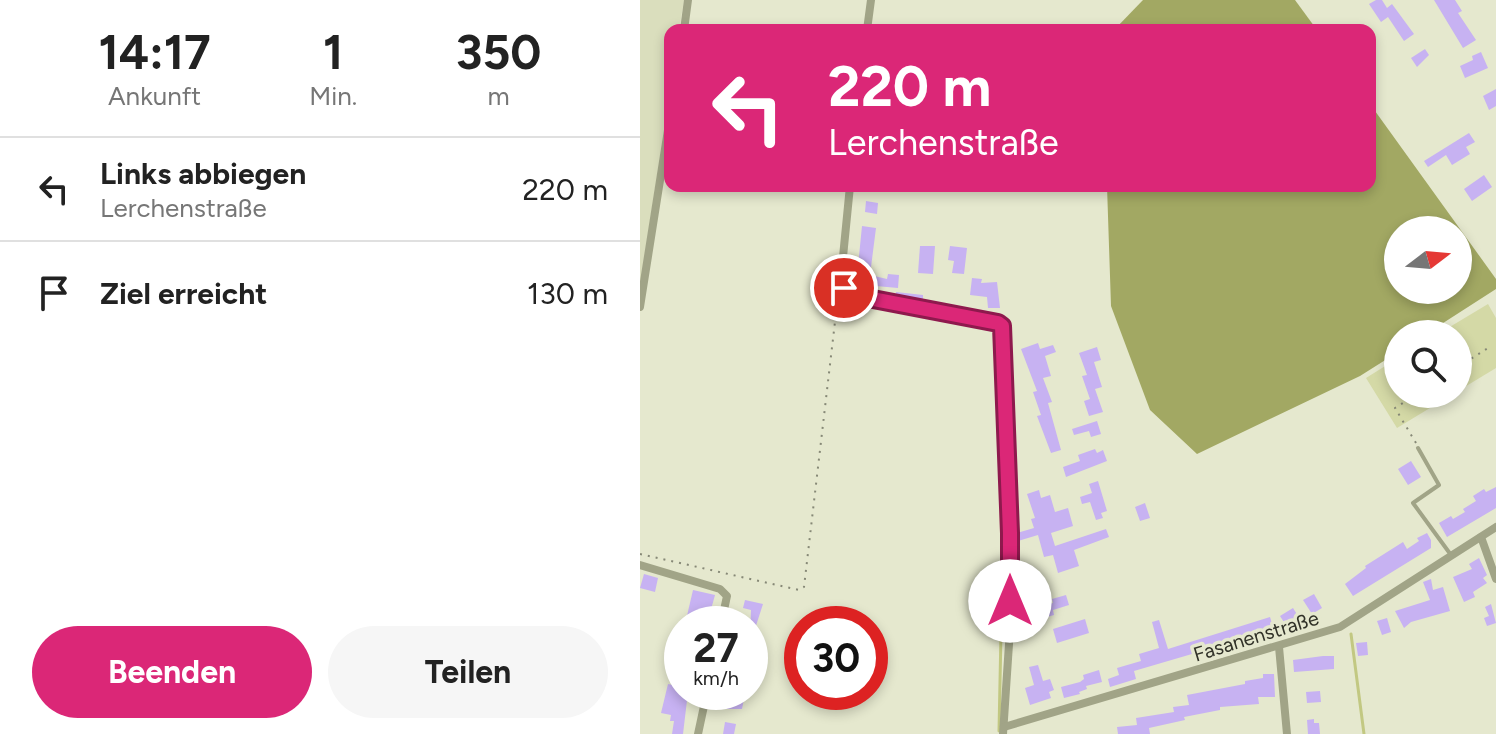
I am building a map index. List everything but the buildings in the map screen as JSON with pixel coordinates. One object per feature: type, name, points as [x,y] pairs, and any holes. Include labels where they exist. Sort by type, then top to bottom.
[{"type":"street","points":[[685,24],[688,0]]},
{"type":"street","points":[[868,24],[871,0]]},
{"type":"street","points":[[640,307],[664,155]]},
{"type":"street","points":[[849,192],[841,277],[844,288],[852,295],[1002,326],[1010,533],[1010,629],[1004,730]]},
{"type":"street","name":"Fasanenstraße","points":[[1004,730],[1340,627],[1496,527]]},
{"type":"street","points":[[1481,537],[1496,579]]},
{"type":"street","points":[[640,565],[720,589],[727,596],[725,606]]},
{"type":"street","points":[[1279,647],[1287,734]]},
{"type":"street","points":[[698,734],[703,710]]},
{"type":"lane","points":[[1418,448],[1439,485],[1413,503],[1451,555]]},
{"type":"path","points":[[640,554],[799,590],[804,587],[841,277]]},
{"type":"path","points":[[1472,358],[1488,348]]},
{"type":"path","points":[[1395,408],[1418,448]]},
{"type":"path","points":[[727,596],[731,575]]},
{"type":"shaded area","points":[[640,0],[684,0],[680,24],[664,24],[664,129],[640,285]]},
{"type":"shaded area","points":[[1488,304],[1496,318],[1496,368],[1472,383],[1472,320],[1461,320]]},
{"type":"shaded area","points":[[1384,367],[1384,407],[1366,378]]},
{"type":"shaded area","points":[[1385,408],[1430,408],[1397,428]]},
{"type":"green space","points":[[1143,0],[1295,0],[1313,24],[1120,24]]},
{"type":"green space","points":[[1376,112],[1451,216],[1384,216],[1384,304],[1472,304],[1472,246],[1496,279],[1496,289],[1448,320],[1384,320],[1384,361],[1360,376],[1197,454],[1150,410],[1111,306],[1107,192],[1376,192]]},
{"type":"waterway","points":[[999,731],[1002,584],[1000,375]]},
{"type":"waterway","points":[[1351,634],[1364,734]]},
{"type":"route","points":[[844,288],[852,295],[1002,326],[1010,601]]}]
